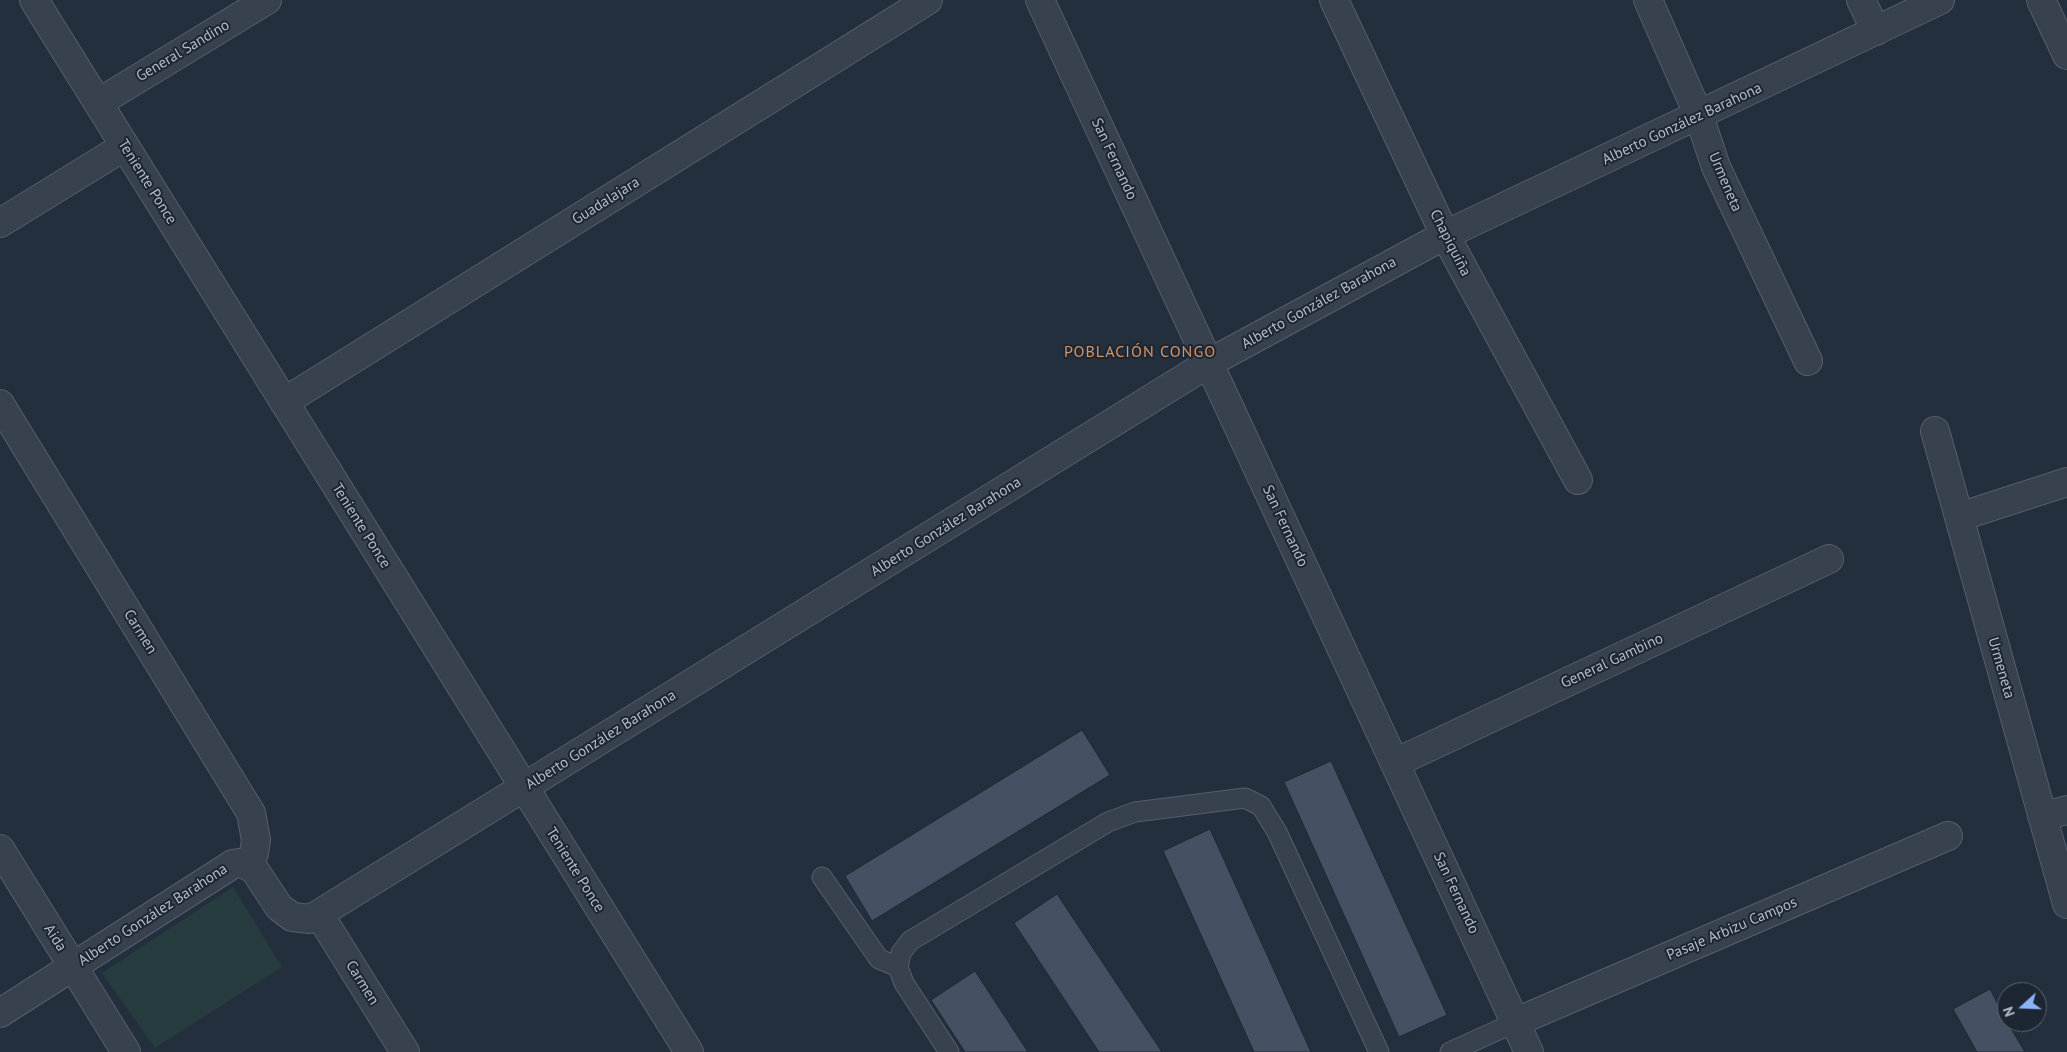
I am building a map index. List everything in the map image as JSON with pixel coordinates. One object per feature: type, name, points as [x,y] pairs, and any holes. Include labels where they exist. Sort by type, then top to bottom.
[{"type":"street","name":"Teniente Ponce","points":[[34,0],[689,1052]]},
{"type":"street","name":"General Sandino","points":[[98,103],[267,0]]},
{"type":"street","name":"Guadalajara","points":[[284,402],[928,0]]},
{"type":"street","name":"San Fernando","points":[[1040,0],[1530,1052]]},
{"type":"street","name":"Chapiquiña","points":[[1334,0],[1445,235],[1578,480]]},
{"type":"street","name":"Urmeneta","points":[[1648,0],[1699,116],[1716,167],[1808,361]]},
{"type":"street","points":[[1861,0],[1876,31]]},
{"type":"street","name":"Alberto González Barahona","points":[[0,1013],[233,864],[248,865],[258,874],[285,913],[299,919],[310,919],[1209,363],[1445,235],[1940,0]]},
{"type":"street","points":[[2041,0],[2067,55]]},
{"type":"street","points":[[0,223],[125,146]]},
{"type":"street","name":"Carmen","points":[[0,404],[251,812],[256,840],[254,853],[248,865]]},
{"type":"street","name":"Urmeneta","points":[[1935,431],[1959,517],[2055,813],[2067,904]]},
{"type":"street","points":[[1959,517],[2067,482]]},
{"type":"street","name":"General Gambino","points":[[1395,763],[1829,559]]},
{"type":"street","name":"Pasaje Arbizu Campos","points":[[1516,1022],[1948,836]]},
{"type":"street","name":"Aida","points":[[0,849],[126,1052]]},
{"type":"street","name":"Carmen","points":[[319,914],[405,1052]]},
{"type":"lane","points":[[948,1052],[904,983],[898,967],[900,953],[910,941],[1108,822],[1135,812],[1245,798],[1261,806],[1277,832],[1379,1052]]},
{"type":"lane","points":[[822,876],[879,959],[898,967]]},
{"type":"lane","points":[[1460,1050],[1516,1022]]},
{"type":"green space","points":[[233,887],[282,967],[155,1048],[102,973]]},
{"type":"building","points":[[1082,730],[1110,775],[872,921],[845,876]]},
{"type":"building","points":[[1331,761],[1447,1015],[1399,1037],[1284,782]]},
{"type":"building","points":[[1210,829],[1311,1052],[1254,1052],[1163,851]]},
{"type":"building","points":[[1057,894],[1162,1052],[1099,1052],[1014,923]]},
{"type":"building","points":[[975,971],[1028,1052],[965,1052],[931,1000]]},
{"type":"building","points":[[1990,989],[1997,1003],[1997,1032],[2013,1032],[2025,1052],[1977,1052],[1953,1009]]},
{"type":"district","name":"POBLACIÓN CONGO","points":[[1140,352]]}]
